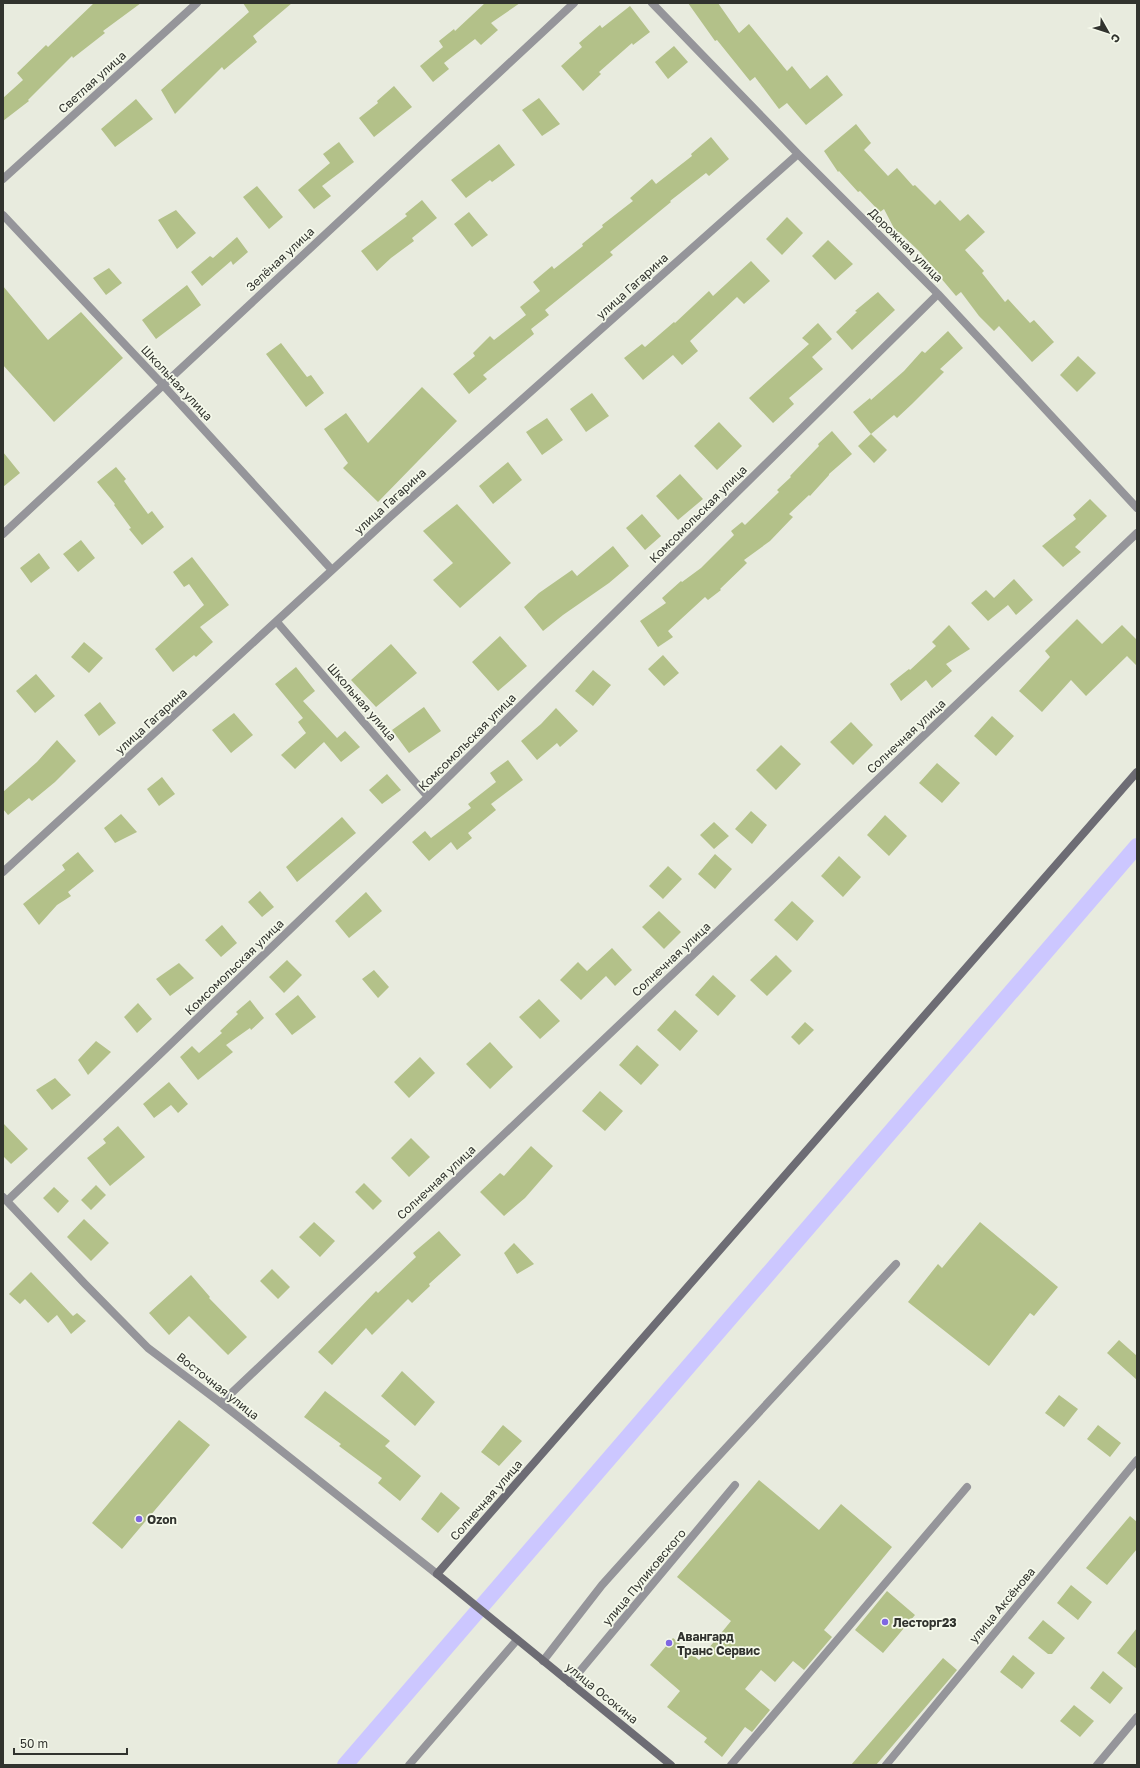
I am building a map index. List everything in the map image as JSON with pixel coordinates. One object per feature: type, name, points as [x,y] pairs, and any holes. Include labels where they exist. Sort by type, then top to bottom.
[{"type":"main road","name":"Солнечная улица","points":[[437,1574],[1137,772]]},
{"type":"main road","name":"улица Осокина","points":[[437,1574],[671,1765]]},
{"type":"street","name":"Светлая улица","points":[[3,179],[197,3]]},
{"type":"street","name":"Зелёная улица","points":[[3,534],[162,384],[574,3]]},
{"type":"street","name":"Дорожная улица","points":[[652,3],[798,154],[938,294],[1137,508]]},
{"type":"street","name":"улица Гагарина","points":[[3,872],[332,570],[798,154]]},
{"type":"street","name":"Школьная улица","points":[[3,215],[162,384],[332,570]]},
{"type":"street","name":"Комсомольская улица","points":[[5,1199],[428,797],[938,294]]},
{"type":"street","name":"Солнечная улица","points":[[221,1403],[1137,533]]},
{"type":"street","name":"Школьная улица","points":[[277,622],[428,797]]},
{"type":"street","name":"Восточная улица","points":[[5,1199],[148,1348],[221,1403],[437,1574]]},
{"type":"street","points":[[543,1661],[607,1579],[896,1264]]},
{"type":"street","name":"улица Аксёнова","points":[[886,1765],[1137,1460]]},
{"type":"street","name":"улица Пуликовского","points":[[570,1683],[735,1486]]},
{"type":"street","points":[[731,1765],[967,1487]]},
{"type":"street","points":[[409,1765],[517,1640]]},
{"type":"street","points":[[1097,1765],[1137,1717]]},
{"type":"building","points":[[94,3],[141,3],[103,31],[105,33],[73,58],[72,56],[28,100],[29,101],[3,121],[3,98],[23,80],[17,73],[46,45],[48,47]]},
{"type":"building","points":[[243,3],[292,3],[253,36],[257,42],[224,70],[222,67],[175,114],[161,90],[249,12]]},
{"type":"building","points":[[485,3],[520,3],[491,23],[498,30],[481,45],[475,39],[444,63],[449,69],[433,82],[420,66],[443,47],[439,41],[454,29],[455,31]]},
{"type":"building","points":[[688,3],[718,3],[739,33],[749,24],[787,71],[792,66],[810,89],[827,75],[843,95],[806,125],[787,103],[779,109],[755,77],[750,81],[717,40],[715,41]]},
{"type":"building","points":[[630,6],[650,32],[633,45],[632,43],[599,72],[601,74],[583,91],[561,66],[582,47],[579,43],[600,25],[602,28]]},
{"type":"building","points":[[674,46],[688,62],[668,79],[655,62]]},
{"type":"building","points":[[394,86],[412,107],[374,137],[359,118],[378,103],[377,101]]},
{"type":"building","points":[[539,98],[560,124],[542,136],[522,110]]},
{"type":"building","points":[[136,99],[153,119],[115,147],[101,129]]},
{"type":"building","points":[[856,124],[871,143],[864,150],[888,176],[897,168],[913,186],[915,185],[935,205],[940,200],[960,221],[968,214],[985,232],[965,250],[984,271],[982,273],[1005,302],[1008,299],[1030,323],[1034,320],[1054,342],[1032,362],[999,326],[994,331],[979,316],[961,292],[956,296],[919,251],[899,232],[897,234],[884,209],[880,212],[860,191],[858,192],[839,171],[838,172],[824,151]]},
{"type":"building","points":[[711,137],[729,159],[709,176],[706,173],[670,201],[671,202],[610,252],[613,255],[545,310],[549,315],[531,329],[534,334],[483,375],[487,379],[469,394],[453,374],[475,356],[473,353],[490,336],[494,340],[526,315],[520,307],[540,291],[533,282],[552,266],[554,269],[583,246],[582,244],[603,227],[602,225],[633,201],[630,198],[652,179],[656,184],[692,156],[691,154]]},
{"type":"building","points":[[339,142],[354,162],[322,186],[331,196],[314,209],[298,190],[330,163],[323,154]]},
{"type":"building","points":[[499,144],[515,165],[492,182],[490,180],[466,198],[451,180]]},
{"type":"building","points":[[257,186],[283,217],[269,229],[243,197]]},
{"type":"building","points":[[422,200],[437,218],[412,238],[414,241],[391,258],[377,271],[361,251],[407,216],[405,214]]},
{"type":"building","points":[[176,210],[196,233],[177,249],[158,220]]},
{"type":"building","points":[[469,212],[488,235],[472,247],[454,224]]},
{"type":"building","points":[[787,217],[803,233],[782,255],[766,239]]},
{"type":"building","points":[[237,237],[248,252],[233,265],[231,261],[202,286],[191,272],[210,256],[213,258]]},
{"type":"building","points":[[828,240],[853,264],[835,280],[812,256]]},
{"type":"building","points":[[751,261],[770,281],[744,304],[737,297],[690,341],[698,351],[682,365],[673,355],[643,380],[624,358],[642,344],[645,347],[674,322],[675,323],[709,291],[713,296]]},
{"type":"building","points":[[109,268],[122,283],[106,295],[93,278]]},
{"type":"building","points":[[187,285],[201,305],[156,339],[142,320]]},
{"type":"building","points":[[3,286],[48,340],[81,312],[123,358],[54,422],[3,365]]},
{"type":"building","points":[[878,292],[895,310],[852,350],[836,332],[857,312],[855,311]]},
{"type":"building","points":[[818,323],[832,339],[812,357],[823,369],[789,398],[794,404],[773,423],[749,398],[809,344],[802,338]]},
{"type":"building","points":[[948,331],[963,348],[940,369],[944,372],[912,404],[897,418],[894,415],[871,434],[853,412],[870,398],[871,400],[904,371],[922,351],[925,353]]},
{"type":"building","points":[[281,343],[307,377],[311,375],[324,393],[306,407],[266,354]]},
{"type":"building","points":[[1078,356],[1096,373],[1077,392],[1060,375]]},
{"type":"building","points":[[422,387],[457,421],[378,502],[343,468],[348,463],[324,429],[346,413],[368,443]]},
{"type":"building","points":[[592,393],[609,416],[586,432],[570,409]]},
{"type":"building","points":[[547,418],[563,440],[542,455],[526,432]]},
{"type":"building","points":[[719,422],[742,446],[717,470],[694,446]]},
{"type":"building","points":[[832,431],[852,454],[829,474],[810,496],[809,495],[789,514],[793,517],[770,541],[744,560],[747,563],[720,589],[721,590],[708,600],[705,597],[668,631],[673,637],[658,647],[640,621],[666,603],[662,598],[681,581],[682,582],[701,568],[734,535],[731,531],[742,522],[745,525],[779,492],[777,490],[819,446],[818,444]]},
{"type":"building","points":[[871,434],[887,450],[874,463],[858,446]]},
{"type":"building","points":[[3,452],[20,473],[3,487]]},
{"type":"building","points":[[508,462],[522,480],[493,504],[479,486]]},
{"type":"building","points":[[116,467],[126,479],[124,481],[148,514],[152,511],[164,527],[142,545],[129,529],[131,528],[114,505],[115,504],[97,482]]},
{"type":"building","points":[[680,474],[703,499],[678,520],[656,496]]},
{"type":"building","points":[[1090,499],[1107,516],[1075,547],[1081,552],[1063,567],[1042,546],[1076,519],[1073,515]]},
{"type":"building","points":[[457,504],[511,563],[460,608],[433,580],[453,563],[423,531]]},
{"type":"building","points":[[642,514],[661,536],[645,550],[626,528]]},
{"type":"building","points":[[81,540],[95,558],[78,572],[63,554]]},
{"type":"building","points":[[613,546],[629,566],[609,583],[543,631],[524,607],[539,593],[572,570],[577,576]]},
{"type":"building","points":[[39,553],[50,568],[31,583],[20,568]]},
{"type":"building","points":[[192,557],[229,605],[200,627],[213,642],[196,657],[194,655],[173,672],[155,649],[204,605],[189,584],[184,587],[173,572]]},
{"type":"building","points":[[1014,579],[1033,600],[1016,615],[1008,605],[988,621],[971,603],[986,590],[994,598]]},
{"type":"building","points":[[1077,619],[1102,644],[1122,625],[1137,640],[1137,666],[1127,656],[1086,696],[1071,680],[1042,712],[1019,691],[1050,657],[1045,651]]},
{"type":"building","points":[[949,625],[970,649],[946,664],[952,671],[932,688],[926,680],[901,701],[890,684],[909,669],[910,670],[936,646],[932,642]]},
{"type":"building","points":[[500,636],[527,666],[498,691],[472,662]]},
{"type":"building","points":[[84,642],[103,658],[89,673],[71,657]]},
{"type":"building","points":[[391,644],[417,673],[376,707],[351,680]]},
{"type":"building","points":[[663,655],[679,673],[664,686],[648,669]]},
{"type":"building","points":[[296,667],[315,691],[303,701],[337,738],[345,731],[360,747],[341,762],[324,742],[295,769],[281,755],[306,733],[298,722],[303,718],[275,684]]},
{"type":"building","points":[[593,670],[611,685],[593,706],[575,691]]},
{"type":"building","points":[[36,674],[55,696],[35,713],[16,691]]},
{"type":"building","points":[[100,702],[116,723],[99,736],[84,715]]},
{"type":"building","points":[[424,707],[441,731],[409,753],[392,730]]},
{"type":"building","points":[[556,708],[578,731],[560,747],[557,743],[537,760],[521,741],[541,724]]},
{"type":"building","points":[[234,713],[253,735],[231,753],[212,730]]},
{"type":"building","points":[[992,716],[1014,736],[996,756],[974,736]]},
{"type":"building","points":[[851,722],[873,745],[853,765],[830,742]]},
{"type":"building","points":[[57,740],[76,761],[55,782],[32,801],[29,798],[8,815],[3,809],[3,792],[37,762]]},
{"type":"building","points":[[781,745],[801,764],[776,790],[756,770]]},
{"type":"building","points":[[508,760],[523,780],[491,804],[496,810],[468,833],[472,838],[457,850],[451,842],[429,861],[412,842],[425,831],[431,838],[471,808],[468,804],[496,782],[490,773]]},
{"type":"building","points":[[937,763],[960,783],[942,803],[919,783]]},
{"type":"building","points":[[387,774],[401,790],[382,804],[369,790]]},
{"type":"building","points":[[162,777],[175,794],[159,806],[147,789]]},
{"type":"building","points":[[751,811],[767,825],[752,844],[735,829]]},
{"type":"building","points":[[121,814],[137,832],[115,843],[104,828]]},
{"type":"building","points":[[885,815],[907,836],[889,856],[867,835]]},
{"type":"building","points":[[342,817],[356,833],[297,882],[286,867]]},
{"type":"building","points":[[714,822],[729,836],[714,849],[700,835]]},
{"type":"building","points":[[78,852],[94,871],[68,892],[71,896],[57,905],[39,925],[23,904],[65,870],[62,865]]},
{"type":"building","points":[[715,854],[732,869],[715,889],[698,874]]},
{"type":"building","points":[[839,856],[861,877],[843,897],[821,876]]},
{"type":"building","points":[[668,866],[682,879],[663,899],[649,886]]},
{"type":"building","points":[[260,891],[274,907],[262,917],[248,902]]},
{"type":"building","points":[[366,892],[382,911],[349,938],[335,921]]},
{"type":"building","points":[[792,901],[814,921],[797,941],[774,920]]},
{"type":"building","points":[[659,911],[681,932],[664,949],[642,927]]},
{"type":"building","points":[[222,925],[237,943],[221,957],[205,940]]},
{"type":"building","points":[[612,948],[632,970],[615,986],[606,976],[581,1000],[560,980],[578,962],[587,971]]},
{"type":"building","points":[[776,955],[792,971],[767,996],[750,980]]},
{"type":"building","points":[[287,960],[302,975],[284,993],[269,977]]},
{"type":"building","points":[[179,963],[194,978],[170,996],[156,979]]},
{"type":"building","points":[[374,970],[389,987],[378,998],[362,979]]},
{"type":"building","points":[[713,975],[736,996],[718,1016],[695,995]]},
{"type":"building","points":[[298,995],[316,1017],[292,1035],[275,1014]]},
{"type":"building","points":[[539,999],[560,1021],[540,1039],[519,1017]]},
{"type":"building","points":[[250,1000],[264,1018],[251,1030],[250,1028],[226,1045],[233,1052],[198,1080],[180,1057],[192,1046],[199,1053],[222,1033],[220,1031],[238,1014],[236,1012]]},
{"type":"building","points":[[138,1003],[152,1019],[137,1033],[124,1017]]},
{"type":"building","points":[[675,1010],[698,1031],[680,1051],[657,1030]]},
{"type":"building","points":[[805,1022],[814,1030],[799,1045],[791,1037]]},
{"type":"building","points":[[96,1041],[111,1052],[88,1075],[78,1060]]},
{"type":"building","points":[[490,1042],[513,1067],[490,1089],[466,1064]]},
{"type":"building","points":[[637,1045],[659,1065],[641,1085],[619,1065]]},
{"type":"building","points":[[420,1057],[435,1073],[409,1098],[394,1082]]},
{"type":"building","points":[[55,1078],[71,1095],[52,1110],[36,1090]]},
{"type":"building","points":[[169,1082],[188,1104],[178,1113],[171,1105],[154,1118],[143,1104]]},
{"type":"building","points":[[600,1091],[623,1111],[605,1131],[582,1111]]},
{"type":"building","points":[[3,1123],[28,1149],[11,1164],[3,1156]]},
{"type":"building","points":[[118,1126],[145,1157],[110,1186],[87,1158],[106,1143],[103,1139]]},
{"type":"building","points":[[411,1138],[430,1157],[409,1177],[391,1158]]},
{"type":"building","points":[[531,1146],[553,1166],[525,1198],[504,1216],[480,1192],[500,1173],[504,1176]]},
{"type":"building","points":[[364,1183],[382,1201],[373,1210],[355,1192]]},
{"type":"building","points":[[96,1185],[106,1195],[91,1210],[81,1200]]},
{"type":"building","points":[[54,1187],[69,1201],[58,1213],[43,1198]]},
{"type":"building","points":[[84,1219],[109,1243],[91,1261],[67,1237]]},
{"type":"building","points":[[314,1222],[335,1241],[320,1257],[299,1237]]},
{"type":"building","points":[[980,1222],[1058,1287],[1034,1316],[1030,1313],[989,1366],[908,1302],[938,1264],[942,1268]]},
{"type":"building","points":[[439,1231],[461,1255],[429,1284],[430,1286],[412,1303],[408,1299],[372,1335],[366,1328],[332,1365],[318,1352],[376,1291],[378,1293],[416,1257],[413,1253]]},
{"type":"building","points":[[514,1243],[534,1264],[517,1274],[504,1253]]},
{"type":"building","points":[[272,1269],[290,1287],[278,1299],[260,1281]]},
{"type":"building","points":[[31,1272],[73,1316],[77,1313],[86,1321],[71,1334],[57,1315],[48,1323],[25,1299],[20,1304],[9,1294]]},
{"type":"building","points":[[191,1275],[210,1297],[209,1298],[247,1337],[228,1355],[189,1316],[169,1335],[149,1313]]},
{"type":"building","points":[[1119,1340],[1137,1356],[1137,1380],[1107,1353]]},
{"type":"building","points":[[402,1371],[435,1402],[415,1426],[381,1396]]},
{"type":"building","points":[[325,1391],[390,1441],[385,1446],[421,1476],[400,1501],[378,1483],[382,1478],[339,1446],[341,1444],[304,1417]]},
{"type":"building","points":[[1059,1395],[1078,1409],[1064,1427],[1045,1413]]},
{"type":"building","points":[[179,1420],[210,1445],[122,1549],[92,1523]]},
{"type":"building","points":[[503,1425],[522,1441],[499,1466],[481,1452]]},
{"type":"building","points":[[1098,1425],[1121,1443],[1110,1457],[1087,1439]]},
{"type":"building","points":[[759,1480],[819,1530],[841,1504],[892,1547],[824,1630],[832,1637],[804,1670],[793,1661],[775,1682],[761,1670],[745,1689],[770,1710],[752,1732],[745,1727],[722,1757],[704,1742],[707,1738],[667,1707],[680,1691],[650,1665],[673,1638],[699,1660],[731,1621],[677,1577]]},
{"type":"building","points":[[441,1492],[460,1508],[438,1533],[421,1519]]},
{"type":"building","points":[[1130,1516],[1137,1522],[1137,1549],[1107,1585],[1086,1568]]},
{"type":"building","points":[[1071,1585],[1092,1602],[1078,1620],[1057,1603]]},
{"type":"building","name":"Лесторг23","points":[[887,1591],[915,1615],[883,1653],[855,1630]]},
{"type":"building","points":[[1043,1620],[1065,1638],[1052,1654],[1048,1654],[1028,1638]]},
{"type":"building","points":[[1137,1628],[1137,1669],[1117,1653]]},
{"type":"building","points":[[1013,1655],[1035,1673],[1022,1689],[1000,1672]]},
{"type":"building","points":[[943,1658],[957,1670],[876,1765],[851,1765]]},
{"type":"building","points":[[1103,1671],[1123,1688],[1110,1704],[1090,1688]]},
{"type":"building","points":[[1074,1705],[1094,1721],[1080,1737],[1060,1721]]},
{"type":"waterway","points":[[345,1765],[1137,846]]},
{"type":"place","name":"Ozon","points":[[139,1519]]},
{"type":"place","name":"Лесторг23","points":[[885,1622]]},
{"type":"place","name":"Авангард Транс Сервис","points":[[669,1643]]}]
